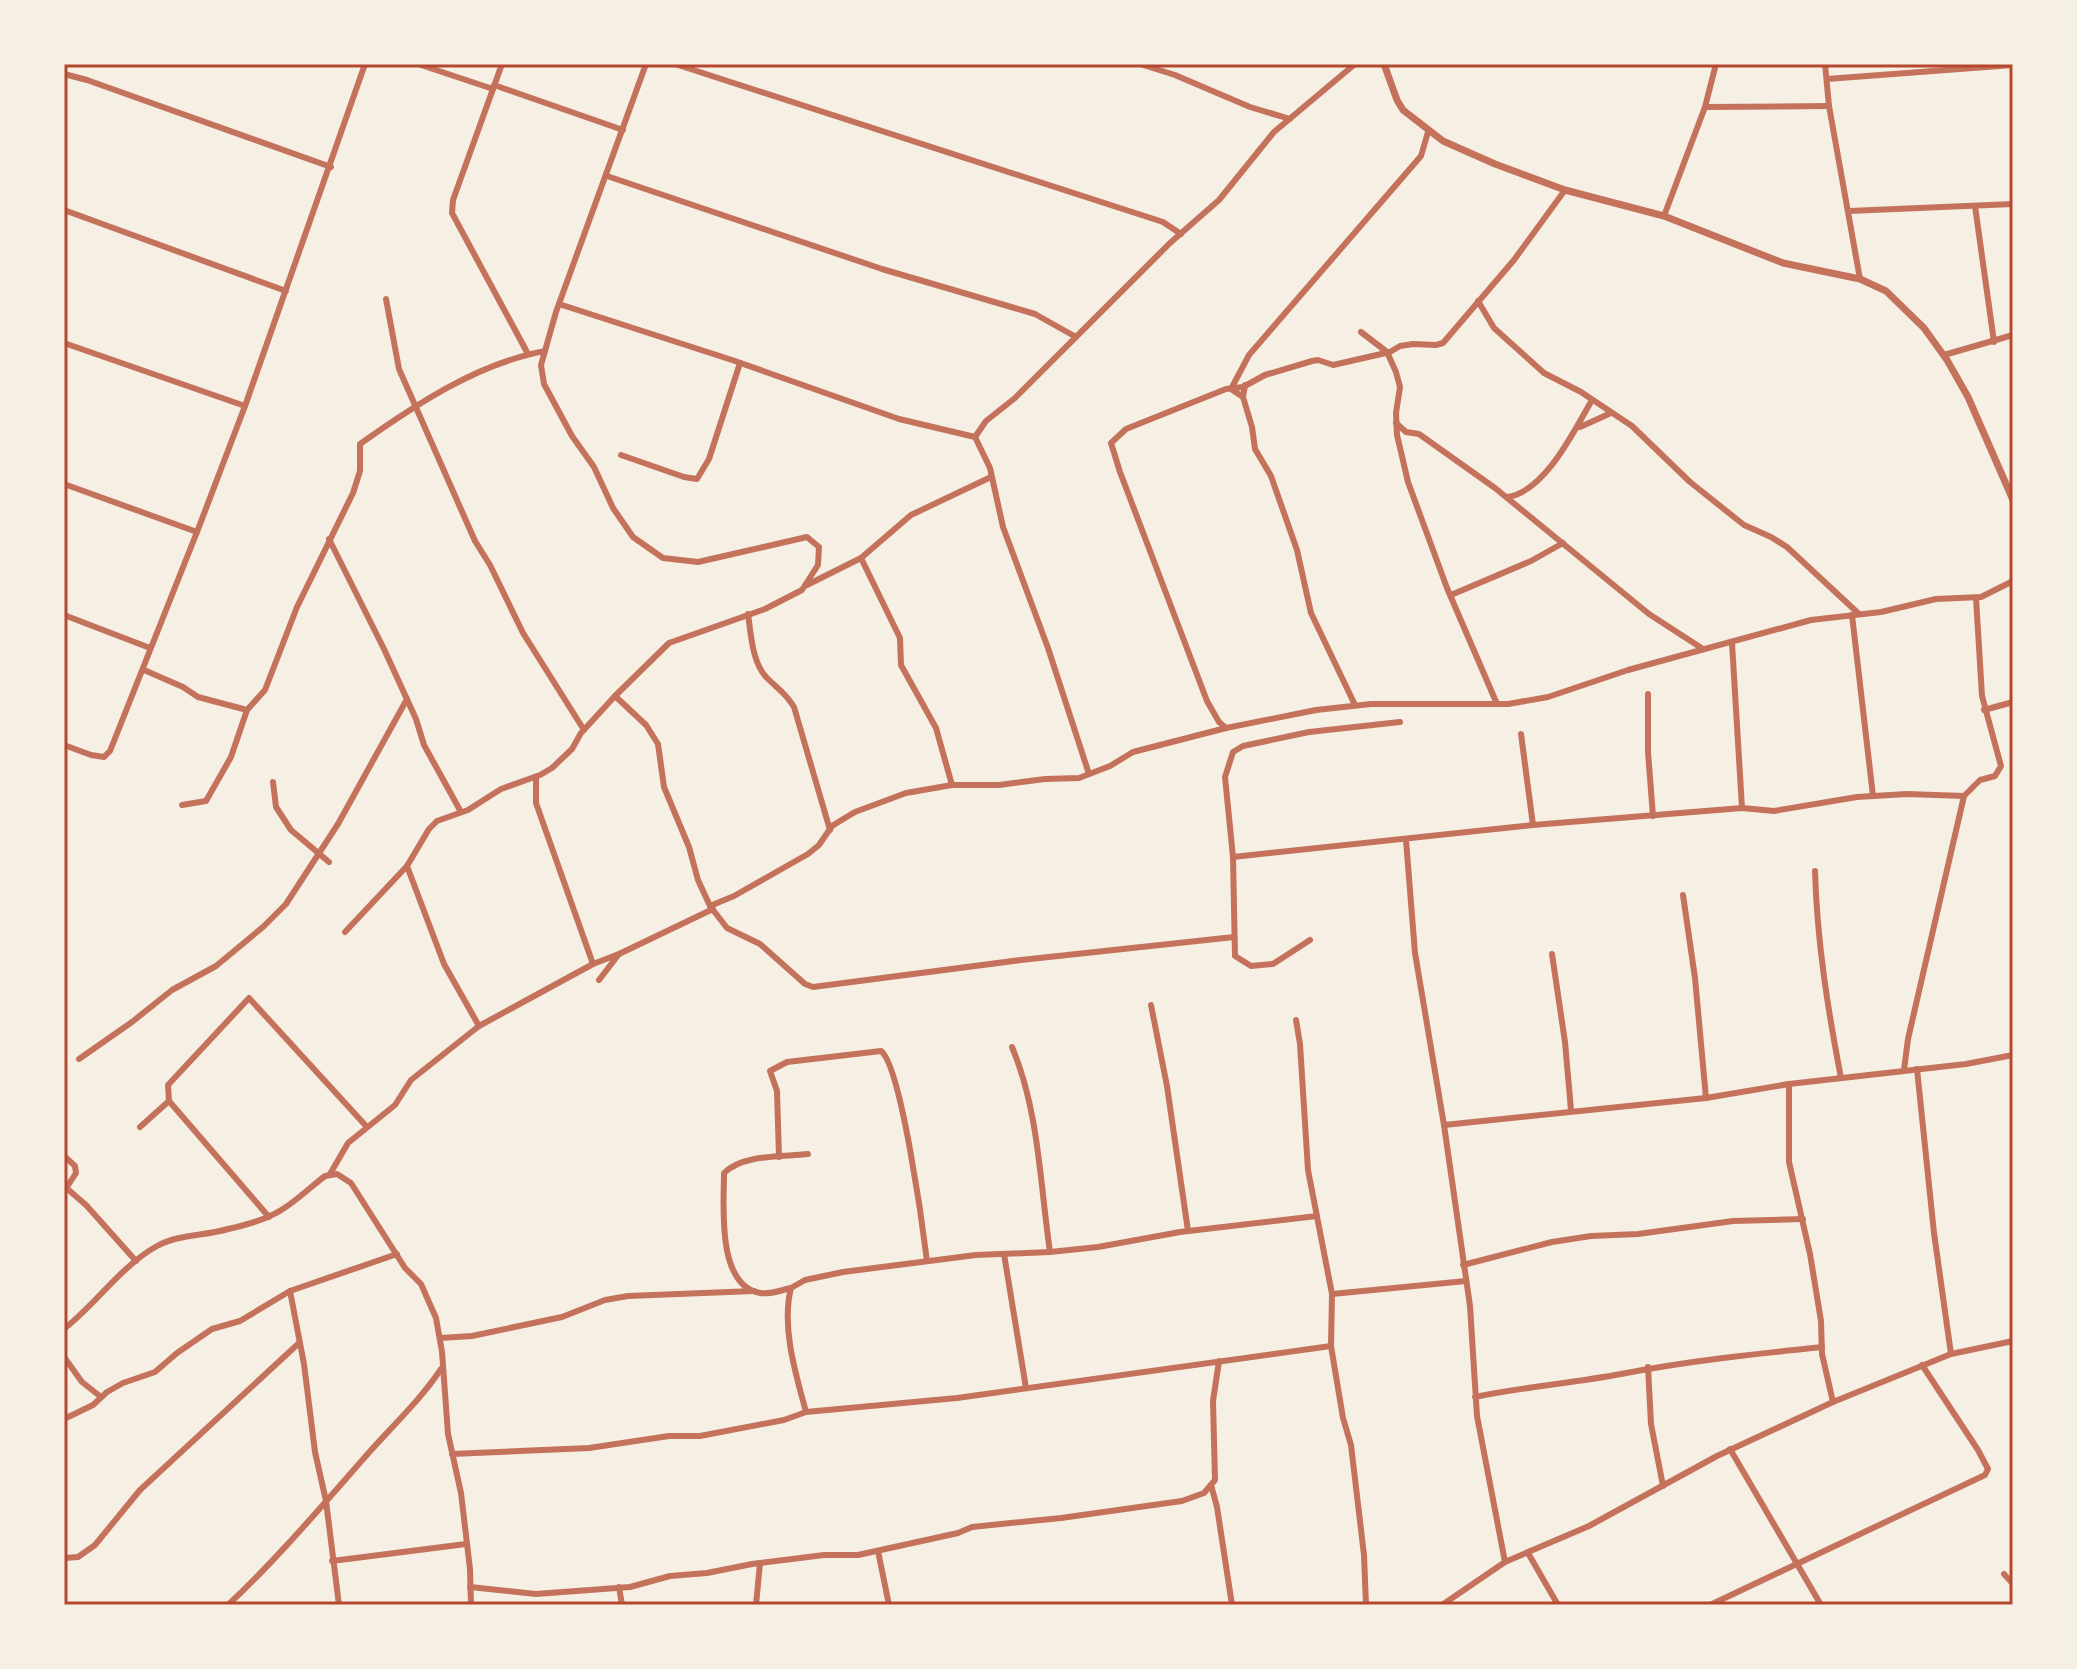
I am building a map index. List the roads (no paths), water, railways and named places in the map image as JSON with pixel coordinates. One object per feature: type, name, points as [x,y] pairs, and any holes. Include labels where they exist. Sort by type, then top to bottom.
[{"type":"street","points":[[64,745],[104,757],[110,751],[245,406],[365,64]]},
{"type":"street","points":[[418,64],[623,130]]},
{"type":"street","points":[[502,64],[453,200],[452,213],[528,354]]},
{"type":"street","points":[[646,64],[559,304],[541,365],[544,384],[572,436],[594,467],[613,508],[633,537],[663,558],[698,562],[807,537],[819,547],[818,565],[805,586]]},
{"type":"street","points":[[675,64],[1163,222],[1181,234]]},
{"type":"street","points":[[1140,64],[1175,75],[1250,107],[1290,119]]},
{"type":"street","points":[[1175,75],[1179,64]]},
{"type":"street","points":[[975,437],[986,421],[1015,398],[1219,200],[1262,144],[1355,64]]},
{"type":"street","points":[[1384,64],[1403,110],[1428,132],[1495,164],[1565,190],[1664,216],[1783,263],[1860,279],[1886,291],[1904,306],[1944,355],[1968,397],[2013,500]]},
{"type":"street","points":[[1664,216],[1705,107],[1716,64]]},
{"type":"street","points":[[1825,64],[1829,106],[1860,279]]},
{"type":"street","points":[[1827,79],[2013,65]]},
{"type":"street","points":[[64,74],[331,167]]},
{"type":"street","points":[[1705,107],[1829,106]]},
{"type":"street","points":[[1231,389],[1249,355],[1421,156],[1428,132]]},
{"type":"street","points":[[607,176],[882,269],[1035,314],[1076,337]]},
{"type":"street","points":[[1226,728],[1207,701],[1111,443],[1126,429],[1265,375],[1312,361],[1333,365],[1413,344],[1443,343],[1514,260],[1565,190]]},
{"type":"street","points":[[1849,211],[2013,204]]},
{"type":"street","points":[[1975,206],[1994,342]]},
{"type":"street","points":[[64,210],[286,291]]},
{"type":"street","points":[[386,299],[399,369],[475,541],[515,618],[584,730]]},
{"type":"street","points":[[1478,301],[1494,328],[1544,373],[1632,426],[1690,482],[1744,525],[1787,547],[1855,614],[1873,796]]},
{"type":"street","points":[[559,304],[899,419],[975,437]]},
{"type":"street","points":[[1361,332],[1387,352],[1400,387],[1396,423],[1408,482],[1497,704]]},
{"type":"street","points":[[1944,355],[2013,335]]},
{"type":"street","points":[[64,343],[245,406]]},
{"type":"street","points":[[182,805],[206,801],[231,757],[247,710],[265,690],[297,607],[353,493],[360,471],[360,444],[463,379],[507,360],[545,351]]},
{"type":"street","points":[[621,455],[697,479],[709,459],[740,363]]},
{"type":"street","points":[[1245,385],[1243,397],[1257,457],[1271,476],[1297,550],[1311,613],[1355,705]]},
{"type":"street","points":[[1231,389],[1243,397]]},
{"type":"street","points":[[1507,497],[1517,496],[1539,479],[1576,429],[1592,400]]},
{"type":"street","points":[[1576,429],[1611,413]]},
{"type":"street","points":[[1396,423],[1406,432],[1419,434],[1507,497],[1649,614],[1703,649]]},
{"type":"street","points":[[1398,440],[1406,432]]},
{"type":"street","points":[[975,437],[990,468],[1003,527],[1048,648],[1089,774]]},
{"type":"street","points":[[345,932],[407,866],[429,829],[445,816],[468,810],[501,789],[536,777],[562,759],[615,696],[669,643],[765,609],[796,594],[805,586],[861,558],[911,515],[991,477]]},
{"type":"street","points":[[64,484],[197,532]]},
{"type":"street","points":[[1516,506],[1517,496]]},
{"type":"street","points":[[329,539],[407,699],[424,745],[461,812]]},
{"type":"street","points":[[1451,595],[1531,561],[1563,543]]},
{"type":"street","points":[[861,558],[900,638],[901,665],[936,728],[952,785]]},
{"type":"street","points":[[64,1329],[84,1314],[136,1261],[153,1249],[181,1236],[226,1230],[269,1217],[330,1174],[348,1143],[395,1105],[411,1080],[479,1026],[593,964],[712,908],[808,854],[837,823],[855,812],[906,793],[952,785],[969,787],[1079,778],[1133,752],[1226,728],[1316,710],[1355,705],[1497,704],[1548,697],[1628,670],[1811,620],[1903,608],[1936,599],[1976,598],[2013,581]]},
{"type":"street","points":[[1904,1070],[1908,1039],[1964,796],[1980,780],[2000,772],[2001,758],[1984,710],[1976,598]]},
{"type":"street","points":[[748,614],[758,662],[766,678],[788,696],[794,707],[830,830]]},
{"type":"street","points":[[64,615],[150,648]]},
{"type":"street","points":[[1732,643],[1742,808]]},
{"type":"street","points":[[144,670],[198,697],[247,710]]},
{"type":"street","points":[[1648,694],[1653,816]]},
{"type":"street","points":[[615,696],[646,725],[658,744],[664,787],[689,847],[698,880],[712,908],[727,928],[760,944],[805,984],[813,987],[1234,937]]},
{"type":"street","points":[[79,1059],[172,990],[216,966],[286,904],[319,853],[407,699]]},
{"type":"street","points":[[1984,710],[2013,702]]},
{"type":"street","points":[[1310,940],[1273,964],[1251,966],[1235,956],[1233,857],[1225,777],[1233,752],[1243,746],[1309,732],[1400,722]]},
{"type":"street","points":[[1521,734],[1533,825]]},
{"type":"street","points":[[536,777],[536,803],[593,964]]},
{"type":"street","points":[[273,782],[276,807],[291,830],[329,862]]},
{"type":"street","points":[[1233,857],[1533,825],[1742,808],[1774,811],[1873,796],[1964,796]]},
{"type":"street","points":[[829,819],[837,823]]},
{"type":"street","points":[[1406,840],[1415,953],[1466,1281],[1475,1397],[1486,1472],[1505,1562]]},
{"type":"street","points":[[407,866],[444,964],[479,1026]]},
{"type":"street","points":[[1815,871],[1826,997],[1841,1078]]},
{"type":"street","points":[[1683,895],[1695,978],[1706,1098]]},
{"type":"street","points":[[599,980],[619,954]]},
{"type":"street","points":[[1552,954],[1571,1110]]},
{"type":"street","points":[[269,1217],[169,1101],[168,1085],[249,998],[367,1127]]},
{"type":"street","points":[[1151,1005],[1167,1086],[1188,1231]]},
{"type":"street","points":[[1296,1020],[1308,1170],[1332,1294],[1331,1346],[1343,1418],[1351,1445],[1364,1555],[1366,1605]]},
{"type":"street","points":[[1012,1047],[1024,1076],[1031,1111],[1050,1252]]},
{"type":"street","points":[[779,1157],[777,1091],[770,1071],[787,1062],[881,1051],[889,1061],[906,1136],[927,1261]]},
{"type":"street","points":[[1444,1125],[1706,1098],[2013,1055]]},
{"type":"street","points":[[1917,1069],[1934,1233],[1951,1354]]},
{"type":"street","points":[[1789,1084],[1789,1162],[1803,1219],[1833,1402]]},
{"type":"street","points":[[140,1127],[169,1101]]},
{"type":"street","points":[[754,1291],[736,1274],[726,1248],[722,1230],[724,1173],[745,1161],[808,1154]]},
{"type":"street","points":[[64,1156],[75,1166],[76,1173],[65,1187],[136,1261]]},
{"type":"street","points":[[330,1174],[337,1174],[351,1183],[405,1268],[421,1284],[436,1318],[452,1454],[461,1493],[471,1605]]},
{"type":"street","points":[[440,1338],[472,1336],[562,1317],[605,1300],[628,1296],[769,1293],[791,1288],[805,1280],[843,1272],[927,1261],[1098,1247],[1188,1231],[1317,1216]]},
{"type":"street","points":[[1463,1265],[1540,1245],[1591,1236],[1638,1234],[1733,1221],[1803,1219]]},
{"type":"street","points":[[64,1419],[93,1405],[123,1383],[161,1368],[212,1329],[240,1321],[290,1291],[397,1254]]},
{"type":"street","points":[[1004,1254],[1026,1388]]},
{"type":"street","points":[[1332,1294],[1466,1281]]},
{"type":"street","points":[[791,1288],[788,1300],[793,1366],[806,1412]]},
{"type":"street","points":[[290,1291],[304,1364],[315,1452],[326,1501],[339,1605]]},
{"type":"street","points":[[1442,1605],[1505,1562],[1589,1526],[1730,1449],[1922,1365],[1951,1354],[2013,1341]]},
{"type":"street","points":[[64,1558],[78,1557],[95,1545],[140,1490],[299,1343]]},
{"type":"street","points":[[452,1454],[589,1448],[669,1436],[700,1436],[784,1420],[806,1412],[957,1398],[1331,1346]]},
{"type":"street","points":[[1475,1397],[1648,1367],[1822,1347]]},
{"type":"street","points":[[64,1357],[82,1382],[101,1397]]},
{"type":"street","points":[[470,1587],[536,1594],[619,1587],[760,1563],[824,1555],[858,1555],[958,1533],[972,1527],[1182,1501],[1204,1493],[1215,1480],[1213,1401],[1219,1361]]},
{"type":"street","points":[[1710,1605],[1985,1475],[1988,1469],[1978,1450],[1922,1365]]},
{"type":"street","points":[[1648,1367],[1651,1424],[1663,1486]]},
{"type":"street","points":[[228,1605],[422,1398],[441,1369]]},
{"type":"street","points":[[1730,1449],[1821,1605]]},
{"type":"street","points":[[1211,1485],[1232,1605]]},
{"type":"street","points":[[332,1561],[466,1544]]},
{"type":"street","points":[[878,1551],[889,1605]]},
{"type":"street","points":[[1528,1553],[1558,1605]]},
{"type":"street","points":[[756,1605],[760,1563]]},
{"type":"street","points":[[2004,1574],[2013,1584]]},
{"type":"street","points":[[619,1587],[622,1605]]}]
